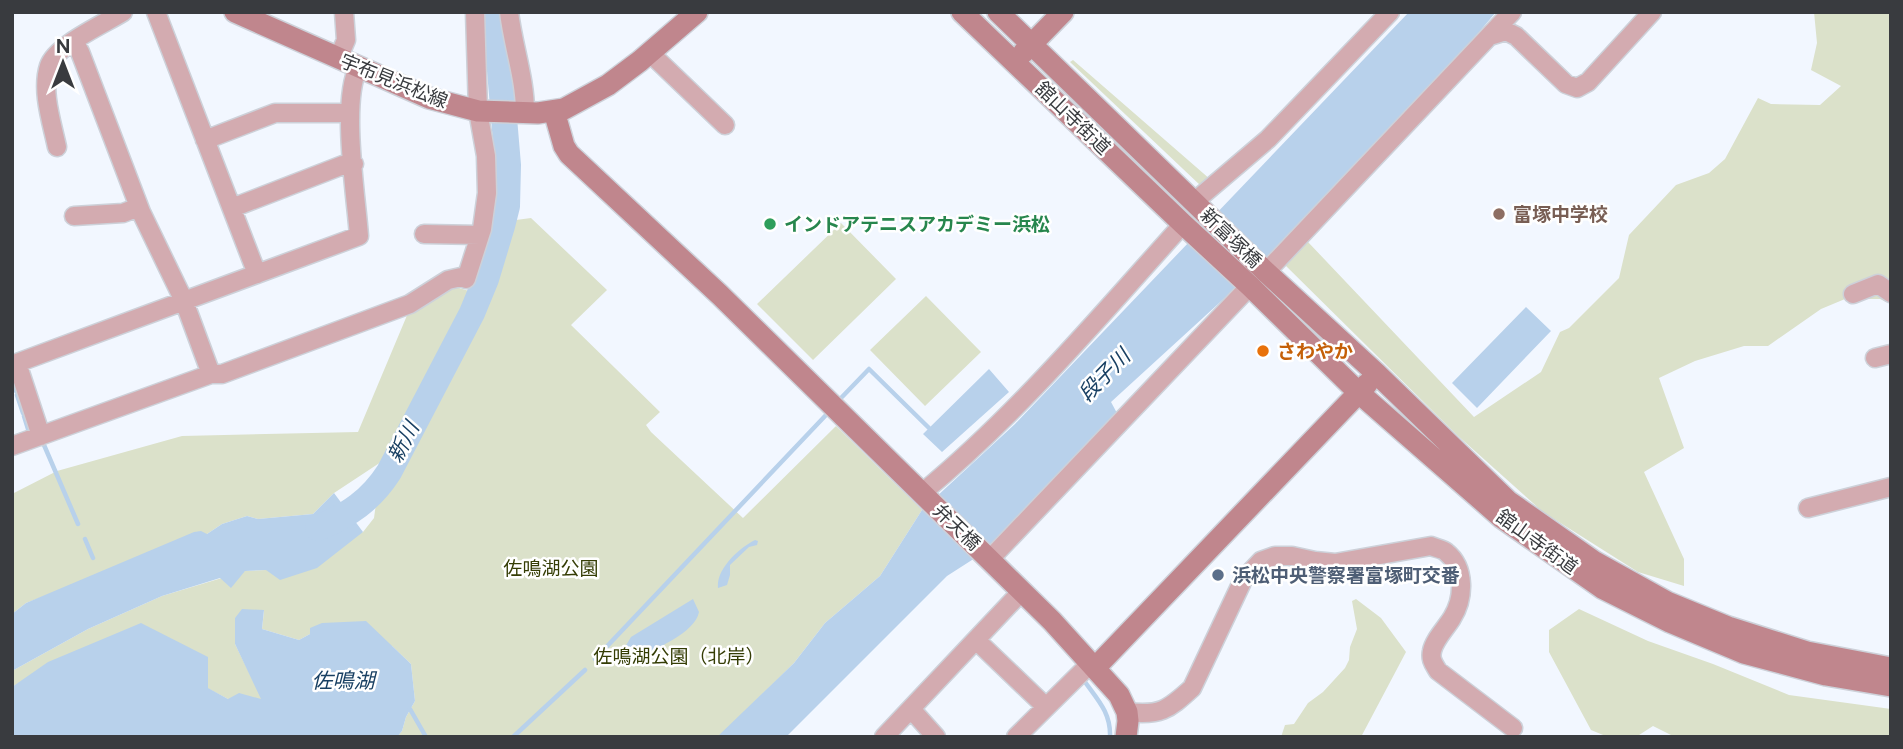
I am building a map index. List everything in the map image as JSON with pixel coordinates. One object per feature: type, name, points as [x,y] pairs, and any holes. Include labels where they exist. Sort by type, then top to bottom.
[{"type":"street","points":[[57,147],[48,102],[48,73],[54,58],[74,41],[123,12]]},
{"type":"street","points":[[156,12],[257,274]]},
{"type":"street","name":"宇布見浜松線","points":[[235,12],[416,93],[482,112],[554,111],[576,104],[650,53],[696,12]]},
{"type":"street","points":[[338,59],[346,40],[344,12]]},
{"type":"street","points":[[12,446],[211,374],[222,374],[401,308],[448,280],[461,277],[466,279],[480,235],[488,174],[475,12]]},
{"type":"street","points":[[509,12],[521,64],[523,112]]},
{"type":"street","name":"舘山寺街道","points":[[962,12],[1183,224]]},
{"type":"street","name":"舘山寺街道","points":[[998,12],[1196,205]]},
{"type":"street","points":[[1015,62],[1063,12]]},
{"type":"street","points":[[1196,205],[1201,196],[1268,139],[1390,12]]},
{"type":"street","points":[[989,557],[1511,12]]},
{"type":"street","points":[[1490,36],[1499,32],[1511,33],[1566,84],[1577,88],[1588,82],[1652,12]]},
{"type":"street","points":[[74,41],[139,207],[184,301],[211,374]]},
{"type":"street","points":[[650,53],[725,125]]},
{"type":"street","points":[[41,436],[15,360],[359,236],[350,113],[353,79],[358,68]]},
{"type":"street","name":"弁天橋","points":[[554,111],[569,154],[720,295],[989,557],[1022,591],[1085,670],[1119,695],[1127,712]]},
{"type":"street","points":[[205,140],[275,113],[350,113]]},
{"type":"street","points":[[232,208],[343,165],[354,164]]},
{"type":"street","name":"新富塚橋","points":[[1196,205],[1258,279]]},
{"type":"street","points":[[74,216],[122,213],[139,207]]},
{"type":"street","points":[[925,496],[1037,386],[1183,224]]},
{"type":"street","name":"新富塚橋","points":[[1183,224],[1258,279]]},
{"type":"street","points":[[424,234],[480,235]]},
{"type":"street","name":"舘山寺街道","points":[[1258,279],[1377,374],[1508,501],[1595,562],[1668,602],[1728,627],[1807,652],[1891,667]]},
{"type":"street","name":"舘山寺街道","points":[[1258,279],[1358,392],[1502,518],[1602,588],[1670,622],[1744,653],[1826,674],[1891,686]]},
{"type":"street","points":[[1853,295],[1878,284],[1891,292]]},
{"type":"street","points":[[1016,737],[1377,374]]},
{"type":"street","points":[[1808,508],[1891,487]]},
{"type":"street","points":[[1126,737],[1127,712],[1159,713],[1192,688],[1243,580],[1261,561],[1275,556],[1292,556],[1335,563],[1431,547],[1446,552],[1461,577],[1461,595],[1454,615],[1432,649],[1432,661],[1438,671],[1513,728]]},
{"type":"street","points":[[884,737],[1022,591]]},
{"type":"street","points":[[976,640],[1045,706]]},
{"type":"street","points":[[911,709],[936,737]]},
{"type":"green space","points":[[1814,12],[1891,12],[1891,304],[1880,299],[1845,299],[1821,309],[1768,346],[1744,346],[1695,361],[1659,378],[1684,448],[1644,472],[1684,559],[1684,586],[1638,572],[1543,512],[1457,435],[1285,265],[1308,242],[1474,417],[1541,372],[1560,332],[1569,328],[1619,278],[1629,235],[1676,185],[1709,173],[1725,159],[1758,98],[1771,104],[1820,105],[1841,86],[1811,70],[1817,43]]},
{"type":"green space","points":[[1073,60],[1211,180],[1201,186],[1070,62]]},
{"type":"green space","points":[[1101,125],[1295,314],[1293,316],[1171,198]]},
{"type":"green space","name":"佐鳴湖公園","points":[[531,218],[607,290],[571,325],[660,412],[646,425],[651,432],[743,518],[836,426],[922,510],[880,576],[825,623],[794,663],[725,731],[717,737],[397,737],[415,701],[411,664],[392,646],[310,634],[299,640],[262,629],[264,611],[235,618],[235,644],[262,699],[228,699],[207,688],[207,657],[27,678],[12,687],[12,671],[88,629],[162,596],[245,571],[266,570],[363,532],[374,518],[378,489],[458,362],[491,298],[516,220]]},
{"type":"green space","points":[[841,223],[896,279],[813,360],[757,304]]},
{"type":"green space","points":[[450,285],[475,293],[381,462],[334,493],[313,514],[258,519],[247,516],[222,524],[207,534],[26,603],[12,614],[12,494],[57,471],[182,436],[358,432],[408,313]]},
{"type":"green space","points":[[926,296],[981,352],[925,406],[870,350]]},
{"type":"green space","points":[[1356,599],[1381,618],[1406,652],[1361,737],[1281,737],[1285,725],[1294,724],[1308,703],[1323,692],[1345,668],[1357,629],[1352,601]]},
{"type":"green space","points":[[1579,609],[1648,641],[1789,695],[1891,709],[1891,737],[1675,737],[1653,726],[1636,737],[1608,737],[1591,730],[1549,652],[1549,630]]},
{"type":"water","name":"段子川","points":[[1409,12],[1496,12],[1453,63],[1275,252],[1111,402],[1118,415],[1000,542],[947,576],[786,737],[717,737],[794,663],[825,623],[880,576],[922,510],[1015,424]]},
{"type":"water","points":[[1526,307],[1551,331],[1477,408],[1452,383]]},
{"type":"water","points":[[989,369],[1009,392],[942,452],[923,434]]},
{"type":"water","points":[[334,493],[363,532],[317,568],[280,580],[266,570],[245,571],[231,588],[220,578],[162,596],[88,629],[12,671],[12,614],[26,603],[194,532],[207,534],[222,524],[247,516],[258,519],[313,514]]},
{"type":"water","points":[[755,540],[758,541],[757,545],[749,547],[730,565],[727,585],[718,588],[721,574],[730,560]]},
{"type":"water","points":[[693,599],[699,612],[690,627],[654,650],[637,658],[632,656],[625,647],[631,637]]},
{"type":"water","name":"佐鳴湖","points":[[242,609],[264,610],[262,629],[299,640],[310,634],[310,628],[322,623],[366,621],[411,664],[415,701],[402,731],[397,737],[12,737],[12,687],[48,662],[141,623],[208,657],[208,688],[228,699],[239,693],[261,699],[235,644],[235,618]]},
{"type":"waterway","name":"新川","points":[[318,528],[358,506],[375,491],[389,472],[472,313],[486,279],[507,206],[508,165],[495,12]]},
{"type":"waterway","points":[[842,397],[869,369],[929,428]]},
{"type":"waterway","points":[[17,395],[23,413]]},
{"type":"waterway","points":[[595,659],[826,415]]},
{"type":"waterway","points":[[24,416],[28,429]]},
{"type":"waterway","points":[[44,445],[78,524]]},
{"type":"waterway","points":[[85,539],[93,558]]},
{"type":"waterway","points":[[513,737],[585,670]]},
{"type":"waterway","points":[[1085,682],[1106,714],[1110,737]]},
{"type":"waterway","points":[[410,709],[426,737]]},
{"type":"place","name":"富塚中学校","points":[[1499,214]]},
{"type":"place","name":"インドアテニスアカデミー浜松","points":[[770,224]]},
{"type":"place","name":"さわやか","points":[[1263,351]]},
{"type":"place","name":"浜松中央警察署富塚町交番","points":[[1218,575]]},
{"type":"park label","name":"佐鳴湖公園（北岸）","points":[[679,656]]}]
